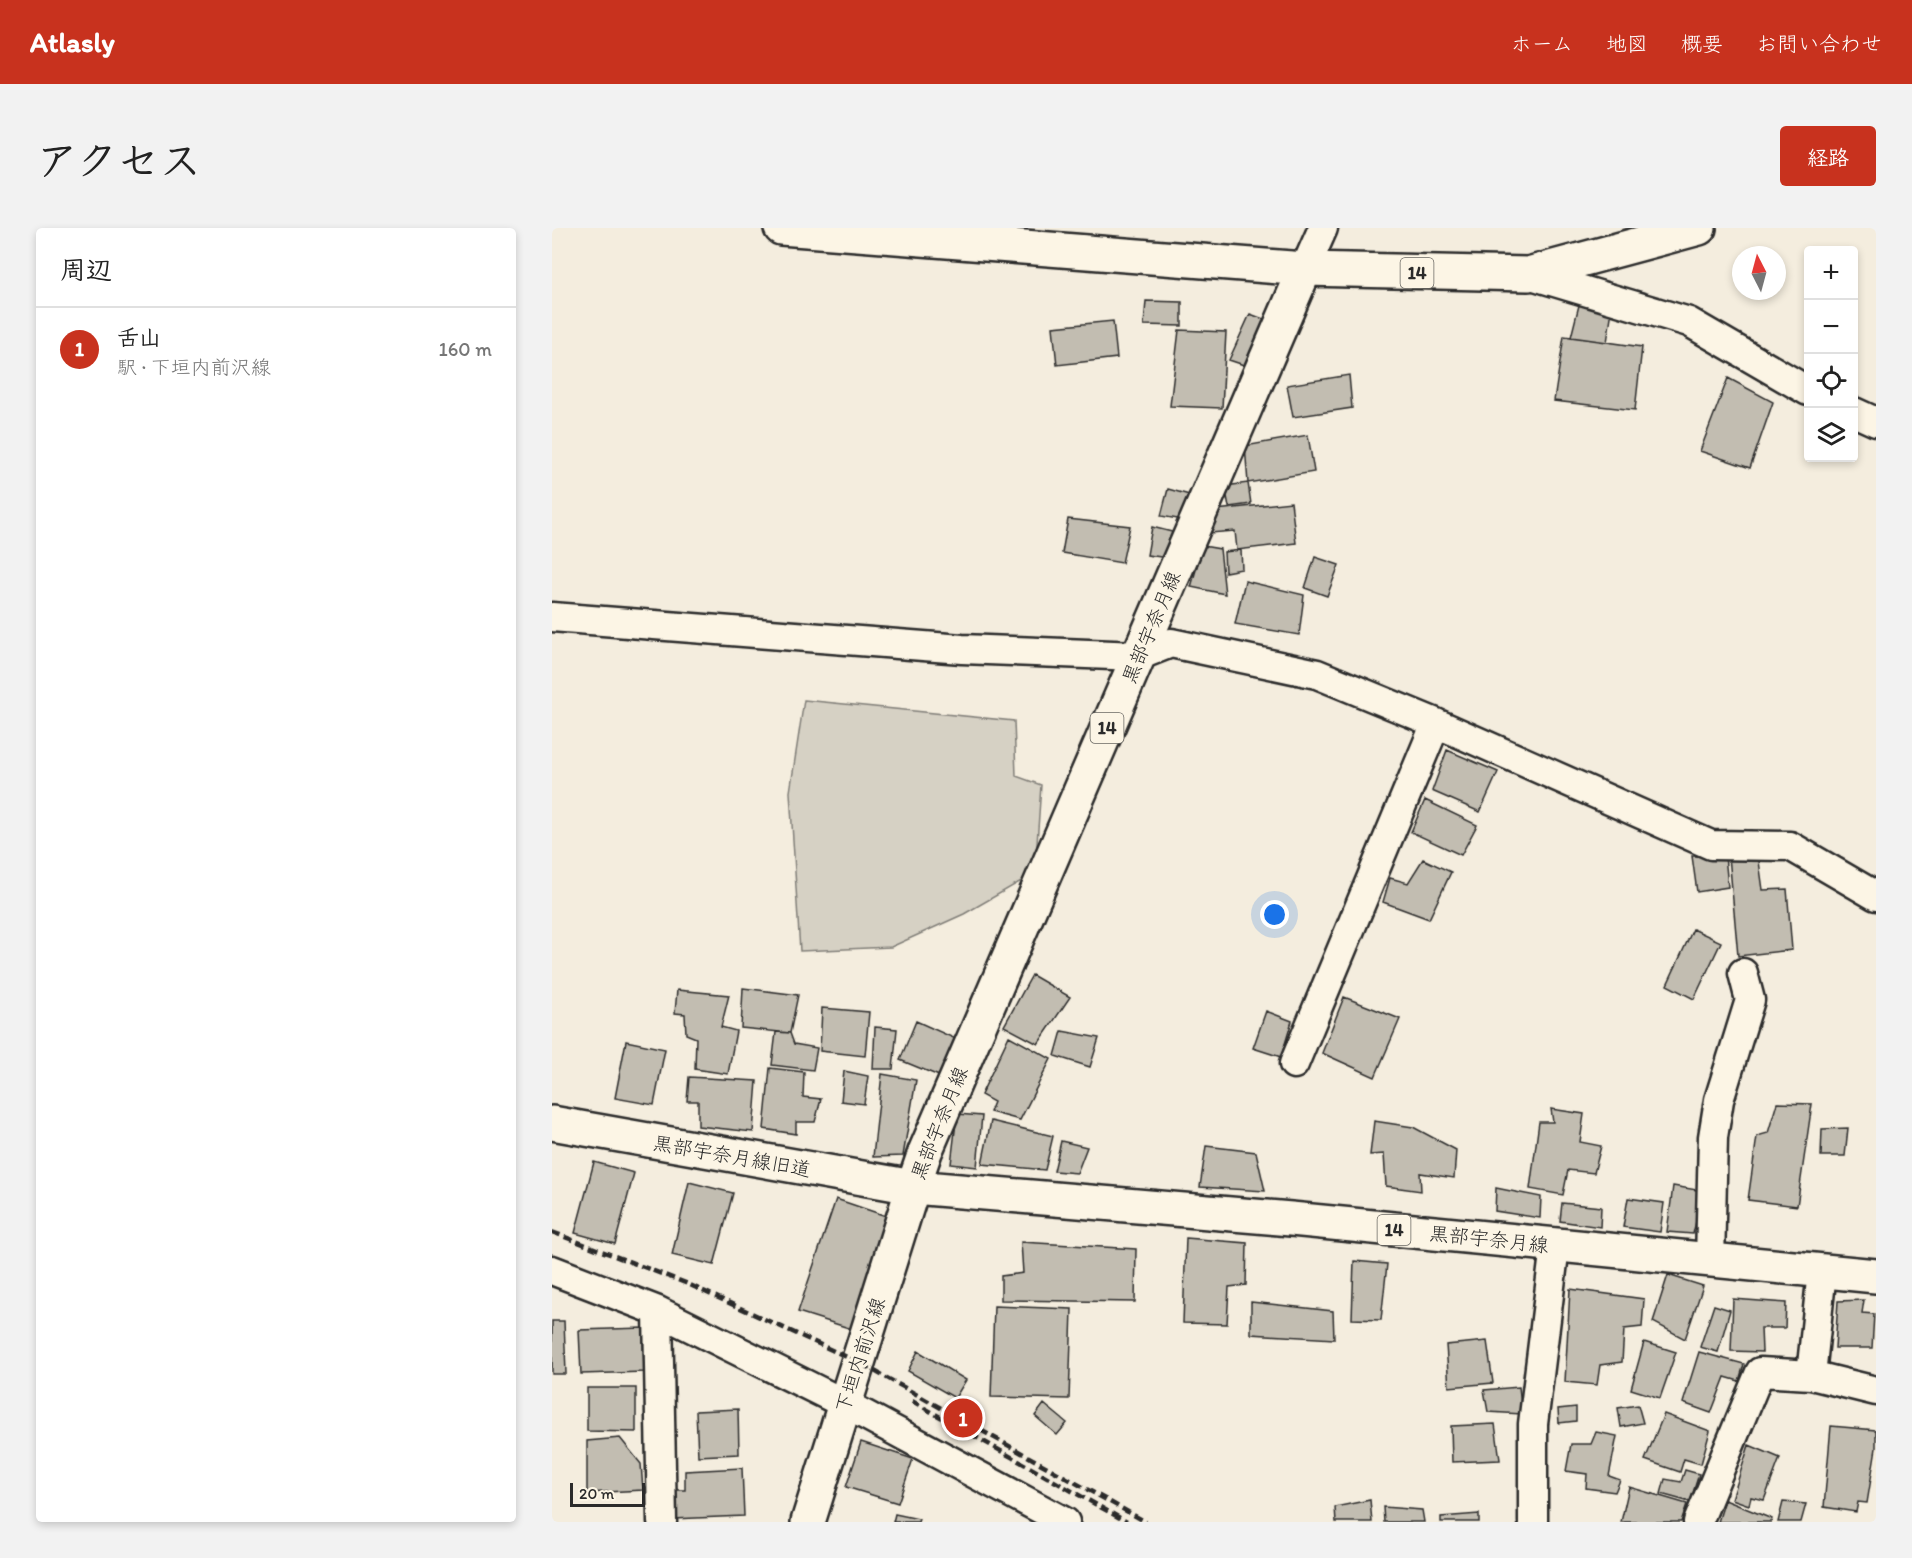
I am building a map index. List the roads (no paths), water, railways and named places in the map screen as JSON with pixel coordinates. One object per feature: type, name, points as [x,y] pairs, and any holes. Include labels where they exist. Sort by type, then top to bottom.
[{"type":"main road","name":"14","points":[[781,228],[1305,269],[1528,274],[1699,228]]},
{"type":"main road","name":"黒部宇奈月線","points":[[1305,269],[925,1152],[913,1187],[1291,1219],[1876,1276]]},
{"type":"main road","name":"黒部宇奈月線旧道","points":[[552,1123],[913,1187]]},
{"type":"main road","name":"下垣内前沢線","points":[[808,1522],[843,1403],[860,1362],[913,1187]]},
{"type":"street","points":[[1305,269],[1323,228]]},
{"type":"street","points":[[1528,274],[1689,322],[1804,388]]},
{"type":"street","points":[[1858,414],[1876,422]]},
{"type":"street","points":[[552,617],[962,648],[1138,656],[1171,643],[1317,674],[1436,723],[1711,845],[1790,846],[1876,896]]},
{"type":"street","points":[[1294,1064],[1436,723]]},
{"type":"street","points":[[1710,1261],[1713,1137],[1719,1100],[1750,1000],[1743,973]]},
{"type":"street","points":[[1533,1522],[1533,1424],[1556,1245]]},
{"type":"street","points":[[552,1270],[658,1311],[843,1403],[1065,1522]]},
{"type":"street","points":[[1811,1375],[1822,1271]]},
{"type":"street","points":[[658,1311],[662,1522]]},
{"type":"street","points":[[1698,1522],[1760,1372],[1811,1375],[1876,1391]]},
{"type":"railway","points":[[552,1232],[688,1284],[860,1363],[1146,1522]]},
{"type":"railway","points":[[912,1401],[1127,1522]]},
{"type":"place","name":"舌山","points":[[963,1418]]}]
